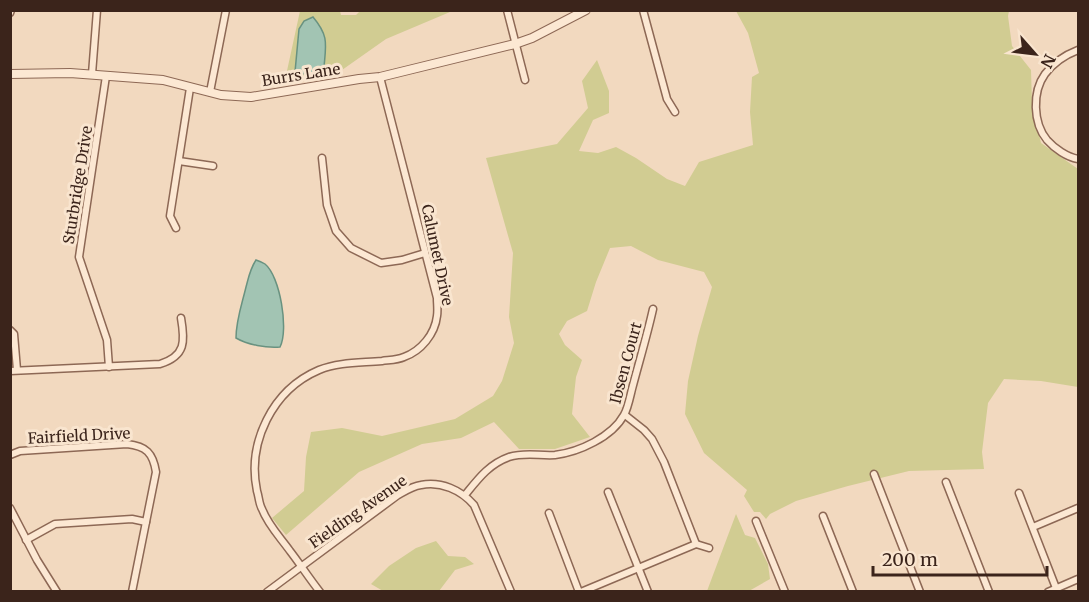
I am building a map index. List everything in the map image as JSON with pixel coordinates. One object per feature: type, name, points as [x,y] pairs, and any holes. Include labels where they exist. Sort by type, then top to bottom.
[{"type":"street","points":[[92,74],[97,10]]},
{"type":"street","points":[[210,92],[226,10]]},
{"type":"street","points":[[507,10],[525,81]]},
{"type":"street","name":"Burrs Lane","points":[[10,74],[92,74],[164,80],[221,95],[251,97],[380,77],[515,44],[532,38],[586,10]]},
{"type":"street","points":[[643,10],[667,99],[675,112]]},
{"type":"street","points":[[1078,50],[1055,63],[1043,76],[1036,110],[1046,139],[1057,149],[1078,159]]},
{"type":"street","name":"Sturbridge Drive","points":[[106,76],[79,257],[107,340],[109,367]]},
{"type":"street","name":"Calumet Drive","points":[[320,591],[273,529],[261,508],[255,481],[255,462],[259,439],[267,418],[296,383],[315,372],[344,363],[392,360],[405,357],[419,349],[430,337],[438,315],[437,298],[380,77]]},
{"type":"street","points":[[176,228],[170,216],[190,88]]},
{"type":"street","points":[[322,158],[327,205],[336,231],[351,248],[381,263],[425,253]]},
{"type":"street","points":[[179,161],[213,166]]},
{"type":"street","name":"Ibsen Court","points":[[465,495],[481,475],[509,457],[568,452],[590,445],[612,429],[625,415],[653,309]]},
{"type":"street","points":[[10,330],[14,334],[14,370],[160,364],[178,355],[182,345],[181,318]]},
{"type":"street","points":[[625,415],[652,439],[664,462],[696,544]]},
{"type":"street","name":"Fairfield Drive","points":[[10,456],[20,451],[128,444],[139,445],[148,452],[155,462],[156,472],[132,591]]},
{"type":"street","points":[[874,474],[920,591]]},
{"type":"street","points":[[946,482],[989,591]]},
{"type":"street","name":"Fielding Avenue","points":[[267,591],[409,489],[419,485],[435,484],[465,495]]},
{"type":"street","points":[[608,492],[648,591]]},
{"type":"street","points":[[1019,493],[1056,588]]},
{"type":"street","points":[[465,495],[474,505],[511,591]]},
{"type":"street","points":[[10,508],[26,540],[57,591]]},
{"type":"street","points":[[1033,527],[1078,508]]},
{"type":"street","points":[[549,513],[580,591],[696,544],[709,548]]},
{"type":"street","points":[[823,516],[853,591]]},
{"type":"street","points":[[26,540],[56,524],[132,519],[146,522]]},
{"type":"street","points":[[756,520],[785,591]]},
{"type":"street","points":[[1048,591],[1078,579]]},
{"type":"shaded area","points":[[361,10],[451,11],[386,39],[342,70],[285,80],[300,11],[340,11],[341,15],[356,15]]},
{"type":"shaded area","points":[[736,11],[1009,11],[1012,46],[1031,70],[1032,103],[1041,143],[1078,169],[1078,387],[1041,381],[1004,379],[988,403],[982,452],[984,469],[909,471],[796,501],[770,514],[766,519],[760,512],[754,512],[744,496],[747,490],[704,453],[685,414],[688,381],[712,287],[704,272],[658,260],[631,246],[610,248],[587,311],[567,321],[559,334],[565,345],[582,360],[576,377],[572,414],[590,437],[555,449],[519,449],[494,422],[461,438],[422,444],[359,472],[286,535],[272,518],[304,491],[306,457],[311,432],[342,428],[382,436],[455,419],[493,396],[502,381],[514,343],[509,317],[513,253],[486,158],[557,144],[588,108],[582,81],[597,60],[609,91],[609,113],[593,120],[579,151],[598,153],[616,147],[667,179],[685,186],[699,162],[753,145],[750,112],[752,77],[759,73],[748,33]]},
{"type":"shaded area","points":[[313,17],[324,35],[325,52],[324,67],[310,75],[295,72],[299,29],[304,21]]},
{"type":"shaded area","points":[[256,260],[265,264],[270,270],[279,291],[284,329],[280,347],[257,346],[236,338],[241,306],[252,266]]},
{"type":"shaded area","points":[[736,514],[745,535],[755,538],[768,564],[770,579],[749,591],[707,591]]},
{"type":"shaded area","points":[[436,541],[448,556],[465,557],[474,564],[455,570],[439,591],[383,591],[371,584],[389,566],[416,548]]}]
